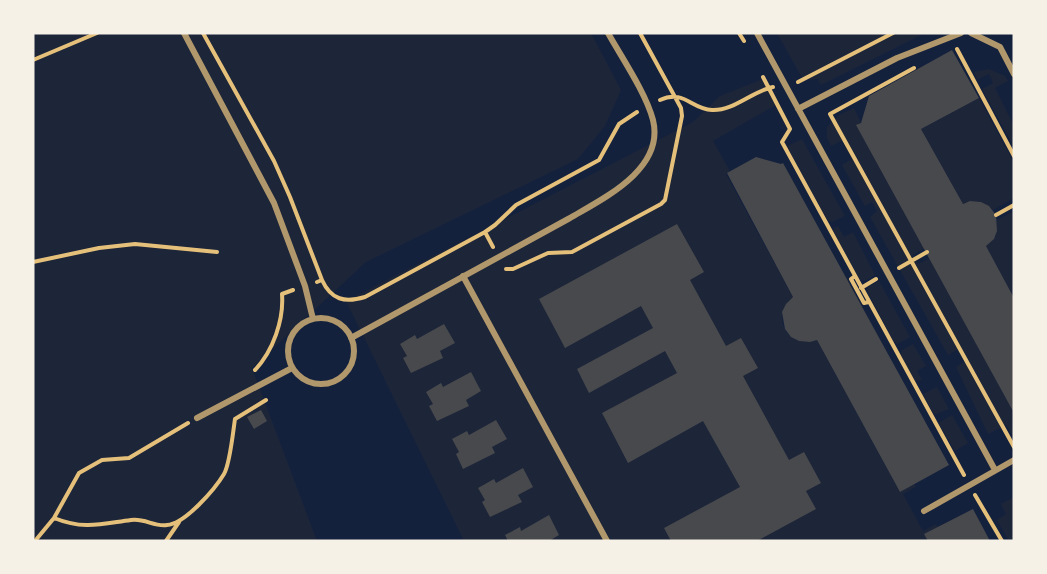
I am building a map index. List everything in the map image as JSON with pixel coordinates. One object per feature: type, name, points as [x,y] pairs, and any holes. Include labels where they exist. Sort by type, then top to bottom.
[{"type":"street","points":[[184,33],[274,203],[305,286],[313,319]]},
{"type":"street","points":[[351,338],[570,218],[634,176],[648,158],[654,142],[653,122],[648,106],[608,33]]},
{"type":"street","points":[[757,33],[995,470]]},
{"type":"street","points":[[798,109],[897,58],[961,33]]},
{"type":"street","points":[[971,33],[1000,46],[1014,74]]},
{"type":"street","points":[[463,276],[607,541]]},
{"type":"street","points":[[313,319],[330,320],[346,330],[351,338],[353,356],[350,365],[339,379],[322,384],[313,383],[298,375],[292,368],[288,351],[289,342],[298,328],[313,319]]},
{"type":"street","points":[[197,418],[292,368]]},
{"type":"street","points":[[924,511],[1014,460]]},
{"type":"path","points":[[84,33],[85,39]]},
{"type":"path","points":[[33,60],[97,33]]},
{"type":"path","points":[[740,33],[744,42]]},
{"type":"path","points":[[249,378],[265,360],[276,334],[283,303],[282,294],[322,280],[326,288],[337,298],[351,301],[365,297],[485,232],[516,205],[599,160],[619,124],[648,106],[674,97],[690,100],[702,108],[716,111],[768,87],[801,81],[893,33]]},
{"type":"path","points":[[955,46],[1014,156]]},
{"type":"path","points":[[924,63],[830,114],[1014,447]]},
{"type":"path","points":[[759,69],[790,129],[782,142],[969,485],[1002,541]]},
{"type":"path","points":[[996,215],[1014,205]]},
{"type":"path","points":[[33,262],[99,248],[135,244],[217,252]]},
{"type":"path","points":[[911,261],[927,252]]},
{"type":"path","points":[[855,276],[851,279],[856,292],[864,303],[869,302]]},
{"type":"path","points":[[166,541],[179,522],[195,509],[225,473],[235,419],[270,397],[268,381]]},
{"type":"path","points":[[35,541],[54,518],[79,473],[102,460],[129,458],[197,418]]},
{"type":"path","points":[[54,518],[70,524],[85,526],[140,519],[159,526],[179,522]]},
{"type":"shaded area","points":[[33,33],[591,33],[621,90],[605,126],[578,159],[366,262],[252,368],[317,541],[33,541]]},
{"type":"shaded area","points":[[777,33],[925,33],[821,85],[818,79],[810,80],[801,76]]},
{"type":"shaded area","points":[[989,69],[1005,76],[1008,81],[995,88],[1014,126],[1014,147],[982,89],[993,83],[989,74],[977,80],[974,72]]},
{"type":"shaded area","points":[[763,79],[776,105],[713,141],[730,171],[726,174],[793,297],[786,305],[783,314],[785,330],[797,340],[806,342],[817,340],[900,492],[914,484],[916,487],[903,494],[923,531],[936,524],[938,528],[925,535],[928,541],[464,541],[346,301],[693,122],[720,96]]},
{"type":"shaded area","points":[[979,98],[1014,163],[1014,198],[993,210],[979,202],[963,204],[921,129]]},
{"type":"shaded area","points":[[854,108],[861,123],[857,125],[925,248],[913,255],[918,264],[930,258],[1014,413],[1014,438],[1006,425],[988,434],[956,367],[965,361],[958,349],[948,355],[870,217],[877,211],[872,202],[865,206],[842,165],[852,159],[842,141],[831,146],[827,138],[827,127],[839,115]]},
{"type":"shaded area","points":[[802,139],[845,216],[832,222],[828,221],[787,146]]},
{"type":"shaded area","points":[[1014,211],[1014,298],[986,246],[996,235],[997,220]]},
{"type":"shaded area","points":[[838,226],[844,237],[853,232],[875,275],[865,281],[860,280],[833,231]]},
{"type":"shaded area","points":[[879,281],[910,337],[898,344],[894,342],[867,291],[868,287]]},
{"type":"shaded area","points":[[913,344],[926,366],[917,371],[922,380],[915,381],[901,355],[902,350]]},
{"type":"shaded area","points":[[937,387],[949,409],[934,415],[923,394]]},
{"type":"shaded area","points":[[952,415],[968,443],[955,451],[939,424]]},
{"type":"shaded area","points":[[1014,497],[1014,541],[1009,541],[997,520],[1006,514],[1001,504]]},
{"type":"building","points":[[952,50],[979,98],[921,129],[963,204],[970,201],[981,202],[989,206],[996,215],[997,231],[994,239],[986,246],[1014,298],[1014,413],[856,125],[861,123],[869,96]]},
{"type":"building","points":[[756,157],[783,163],[949,465],[900,492],[817,340],[799,341],[791,337],[785,329],[782,312],[793,297],[727,173]]},
{"type":"building","points":[[677,224],[704,272],[690,280],[726,346],[741,338],[758,368],[743,376],[789,460],[804,452],[821,483],[806,491],[816,509],[757,541],[671,541],[664,528],[740,487],[703,421],[628,463],[602,413],[677,373],[665,351],[589,393],[577,369],[653,328],[641,306],[565,348],[539,299]]},
{"type":"building","points":[[444,324],[455,343],[440,351],[443,358],[411,373],[403,358],[407,356],[400,344],[415,335],[417,339]]},
{"type":"building","points":[[471,372],[481,391],[466,400],[469,406],[437,421],[429,406],[433,404],[426,392],[441,383],[443,387]]},
{"type":"building","points":[[261,410],[267,421],[254,429],[247,417]]},
{"type":"building","points":[[496,420],[507,439],[492,447],[495,453],[463,469],[456,454],[459,452],[452,439],[467,431],[469,435]]},
{"type":"building","points":[[523,468],[533,487],[518,495],[522,502],[490,517],[482,502],[485,500],[478,488],[494,479],[496,483]]},
{"type":"building","points":[[973,509],[990,541],[928,541],[924,534]]},
{"type":"building","points":[[549,515],[559,535],[549,541],[508,541],[505,535],[520,527],[521,531]]}]
